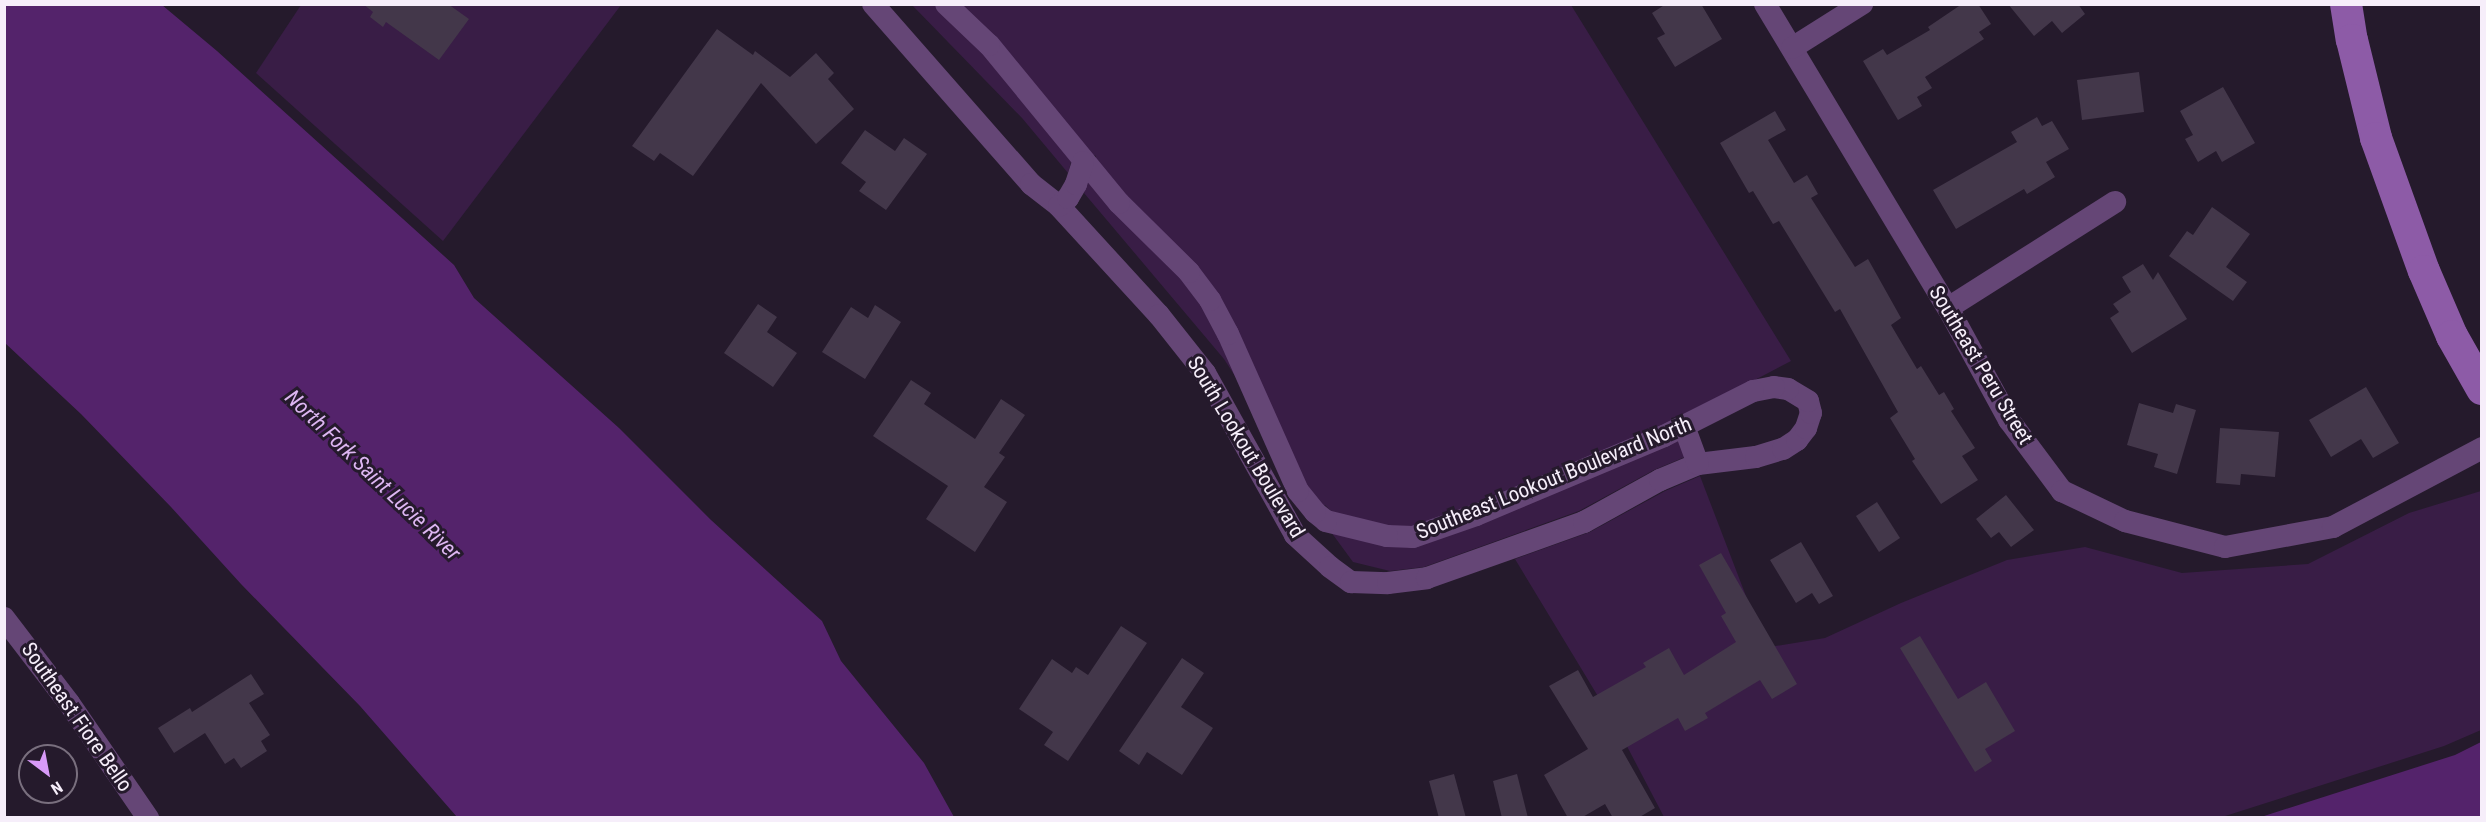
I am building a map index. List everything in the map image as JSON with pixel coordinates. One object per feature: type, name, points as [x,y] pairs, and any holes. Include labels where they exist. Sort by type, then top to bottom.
[{"type":"street","name":"South Lookout Boulevard","points":[[873,4],[1031,184],[1059,206],[1159,315],[1205,373],[1295,535],[1330,567],[1352,582],[1388,583],[1427,578],[1584,522],[1660,480],[1698,464]]},
{"type":"street","points":[[946,4],[989,45],[1083,162],[1119,203],[1189,272],[1210,300],[1298,491],[1314,512],[1326,521],[1305,544]]},
{"type":"street","name":"Southeast Peru Street","points":[[1765,4],[1948,308],[2008,420],[2062,491],[2125,521],[2225,547],[2333,527],[2481,448]]},
{"type":"street","points":[[1792,48],[1862,4]]},
{"type":"street","points":[[2346,4],[2352,40],[2376,138],[2424,271],[2452,336],[2481,389]]},
{"type":"street","points":[[1059,206],[1068,198],[1076,184],[1083,162]]},
{"type":"street","points":[[1948,308],[2115,202]]},
{"type":"street","name":"Southeast Lookout Boulevard North","points":[[1326,521],[1387,536],[1413,537],[1486,510],[1684,426],[1754,391],[1774,387],[1788,389],[1808,401],[1811,413],[1806,428],[1797,440],[1783,449],[1756,457],[1698,464]]},
{"type":"street","points":[[1684,426],[1698,464]]},
{"type":"street","name":"Southeast Fiore Bello","points":[[4,618],[69,703],[148,818]]},
{"type":"shaded area","points":[[301,5],[621,5],[443,241],[256,73]]},
{"type":"shaded area","points":[[912,5],[1571,5],[1791,361],[1692,413],[1671,418],[1685,457],[1654,470],[1579,511],[1424,567],[1390,571],[1353,562],[1331,532],[1341,521],[1325,505],[1319,511],[1283,450],[1224,359],[1084,193],[1096,156],[1075,148],[1068,173],[1022,118]]},
{"type":"shaded area","points":[[1700,476],[1759,630],[1739,652],[1825,638],[1901,603],[2007,560],[2085,547],[2182,573],[2308,564],[2409,513],[2481,491],[2481,730],[2444,746],[2222,817],[1664,817],[1619,731],[1515,559],[1590,532],[1665,491]]},
{"type":"water","name":"North Fork Saint Lucie River","points":[[4,5],[162,5],[217,51],[454,265],[474,298],[619,428],[711,520],[822,621],[841,661],[924,763],[954,817],[457,817],[360,706],[241,584],[171,507],[81,414],[5,343]]},
{"type":"water","points":[[2481,742],[2481,817],[2261,817],[2455,755]]},
{"type":"building","points":[[363,4],[448,4],[469,19],[439,60],[386,22],[383,27],[370,17],[373,12]]},
{"type":"building","points":[[1666,4],[1701,4],[1722,39],[1675,67],[1657,38],[1665,34],[1652,13]]},
{"type":"building","points":[[1962,4],[1978,4],[1991,24],[1979,32],[1984,39],[1925,77],[1932,88],[1917,97],[1922,106],[1898,120],[1863,61],[1883,49],[1887,55],[1930,30],[1928,27]]},
{"type":"building","points":[[2008,4],[2078,4],[2085,14],[2062,33],[2052,21],[2034,36]]},
{"type":"building","points":[[717,29],[753,55],[755,51],[790,77],[816,53],[834,73],[828,79],[854,109],[816,144],[761,83],[693,176],[660,153],[654,161],[632,146]]},
{"type":"building","points":[[2139,72],[2144,112],[2082,120],[2077,80]]},
{"type":"building","points":[[2223,87],[2255,143],[2222,162],[2216,151],[2198,162],[2185,139],[2193,135],[2180,111]]},
{"type":"building","points":[[1775,111],[1786,130],[1768,140],[1794,183],[1807,175],[1818,194],[1811,198],[1855,267],[1868,259],[1901,318],[1891,325],[1917,369],[1921,366],[1939,395],[1944,392],[1954,409],[1951,411],[1975,448],[1962,456],[1978,480],[1941,504],[1912,461],[1915,459],[1890,418],[1898,412],[1840,309],[1835,312],[1779,221],[1773,224],[1753,191],[1749,193],[1720,143]]},
{"type":"building","points":[[2037,117],[2042,126],[2052,121],[2069,149],[2046,162],[2055,177],[2027,194],[2024,189],[1956,229],[1933,190],[2017,142],[2011,132]]},
{"type":"building","points":[[865,130],[895,151],[904,138],[927,154],[886,210],[859,191],[866,182],[841,163]]},
{"type":"building","points":[[2212,207],[2250,234],[2226,267],[2247,282],[2233,301],[2169,256],[2187,231],[2193,235]]},
{"type":"building","points":[[2143,264],[2153,280],[2158,272],[2187,319],[2132,353],[2110,318],[2119,312],[2113,304],[2131,292],[2122,277]]},
{"type":"building","points":[[758,304],[777,317],[767,332],[797,353],[773,387],[724,353]]},
{"type":"building","points":[[875,305],[901,322],[865,379],[822,352],[851,307],[868,318]]},
{"type":"building","points":[[911,380],[931,393],[924,404],[975,439],[1001,399],[1025,415],[999,453],[1005,457],[984,487],[1007,502],[975,552],[926,519],[948,486],[873,436]]},
{"type":"building","points":[[2366,387],[2399,443],[2373,458],[2361,439],[2331,457],[2309,420]]},
{"type":"building","points":[[2139,403],[2173,413],[2176,404],[2196,410],[2177,474],[2154,467],[2158,454],[2127,445]]},
{"type":"building","points":[[2220,428],[2279,432],[2275,477],[2241,474],[2240,485],[2216,483]]},
{"type":"building","points":[[2006,495],[2034,530],[2011,547],[1999,532],[1991,538],[1976,519]]},
{"type":"building","points":[[1877,502],[1900,538],[1879,552],[1856,516]]},
{"type":"building","points":[[1801,542],[1833,596],[1819,604],[1812,593],[1796,603],[1770,560]]},
{"type":"building","points":[[1721,553],[1797,684],[1772,699],[1760,680],[1705,713],[1708,718],[1685,731],[1678,718],[1622,750],[1655,808],[1638,818],[1613,818],[1605,804],[1581,818],[1568,818],[1544,775],[1588,749],[1549,686],[1578,670],[1593,697],[1646,667],[1643,663],[1669,648],[1684,675],[1736,642],[1721,616],[1726,613],[1699,565]]},
{"type":"building","points":[[1121,626],[1147,643],[1068,761],[1044,745],[1053,732],[1019,709],[1052,659],[1072,673],[1076,667],[1088,675]]},
{"type":"building","points":[[1920,636],[1958,699],[1986,682],[2015,731],[1985,749],[1992,761],[1975,772],[1900,648]]},
{"type":"building","points":[[1182,658],[1204,673],[1181,707],[1213,728],[1182,775],[1147,752],[1139,765],[1119,751]]},
{"type":"building","points":[[251,674],[264,694],[249,703],[270,735],[261,741],[267,751],[241,768],[234,758],[225,764],[205,733],[174,753],[158,728],[190,708],[192,712]]},
{"type":"building","points":[[1454,774],[1466,818],[1439,818],[1429,781]]},
{"type":"building","points":[[1517,774],[1528,818],[1502,818],[1493,781]]}]
